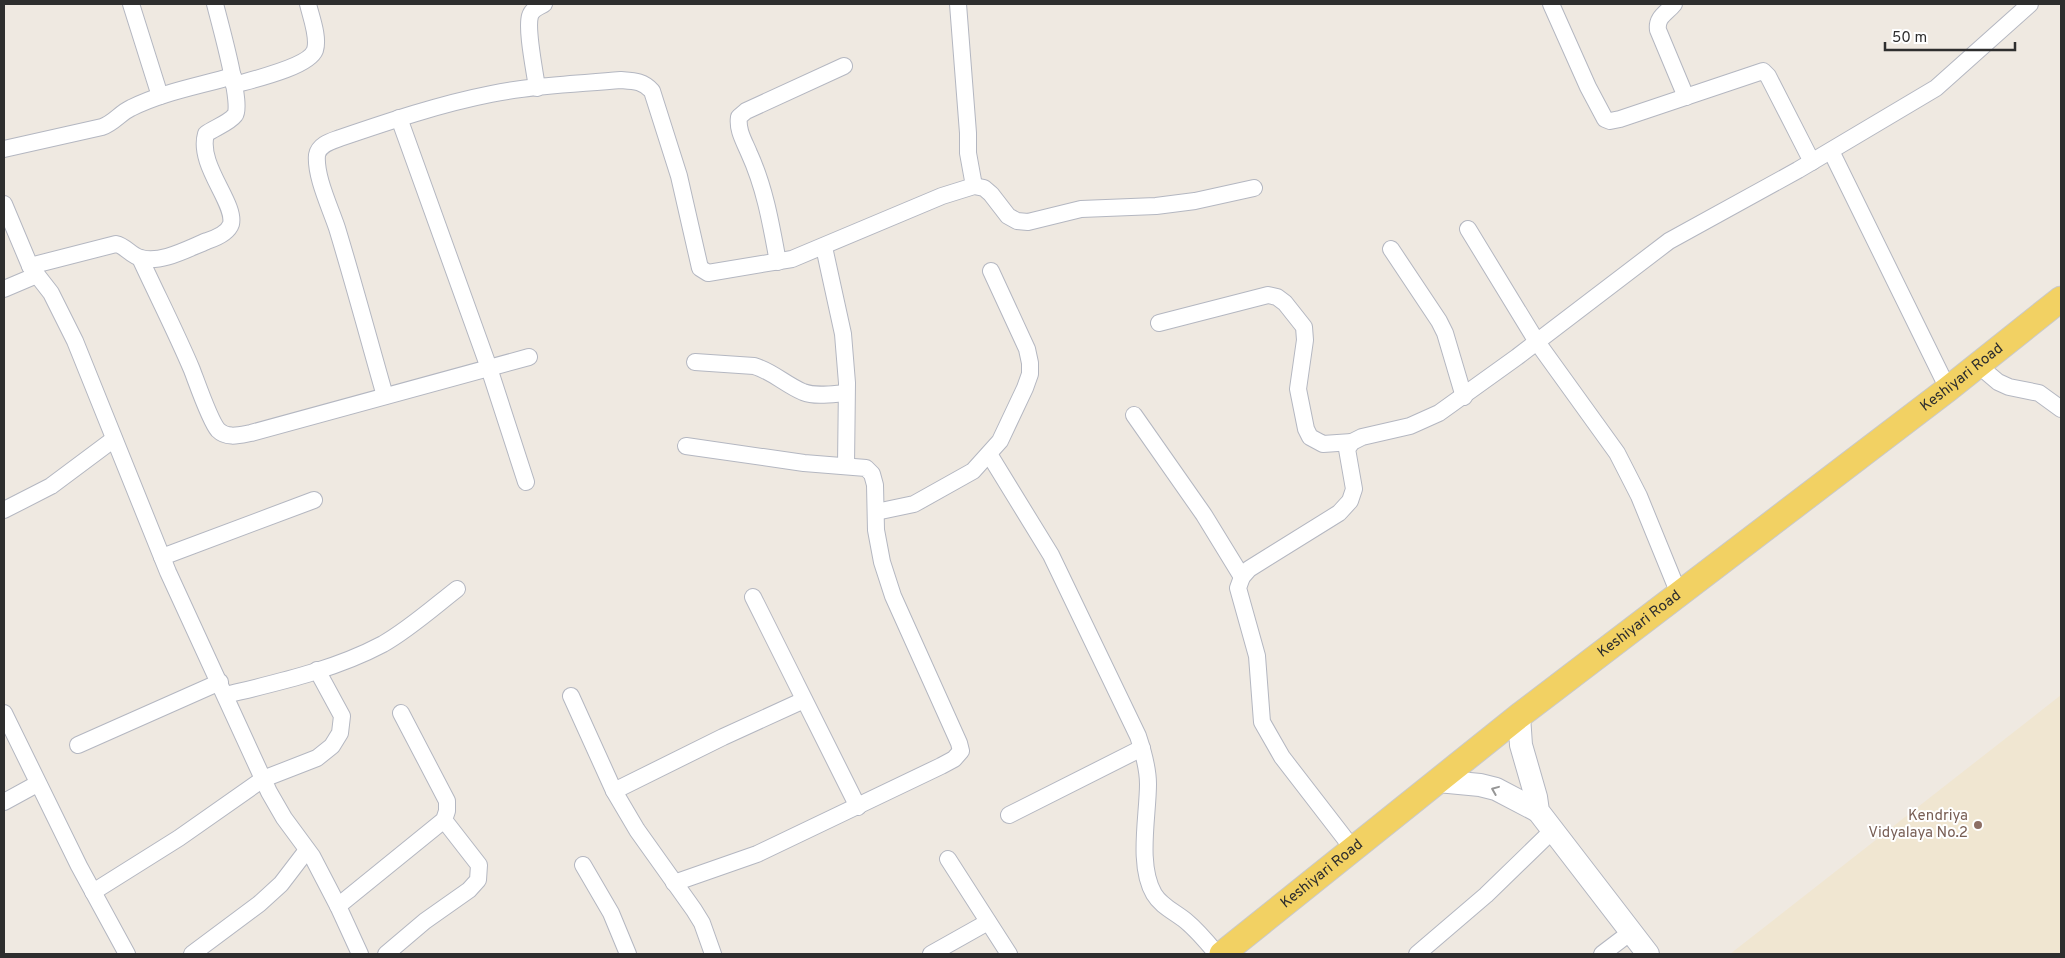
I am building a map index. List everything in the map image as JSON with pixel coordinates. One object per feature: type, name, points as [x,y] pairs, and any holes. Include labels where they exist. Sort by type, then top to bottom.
[{"type":"main road","name":"Keshiyari Road","points":[[1222,954],[1519,716],[1978,365],[2061,299]]},
{"type":"street","points":[[130,4],[160,96]]},
{"type":"street","points":[[140,258],[162,258],[212,240],[228,228],[231,222],[229,210],[209,166],[203,142],[206,134],[235,116],[238,110],[215,4]]},
{"type":"street","points":[[4,149],[112,124],[121,113],[160,96],[293,66],[307,59],[315,51],[316,38],[308,4]]},
{"type":"street","points":[[537,88],[530,38],[530,16],[535,8],[544,4]]},
{"type":"street","points":[[958,4],[968,153],[974,186]]},
{"type":"street","points":[[1551,4],[1588,87],[1605,119],[1610,121],[1620,119],[1763,71],[1768,76],[1812,162]]},
{"type":"street","points":[[1674,4],[1660,17],[1657,23],[1658,30],[1686,97]]},
{"type":"street","points":[[1159,324],[1268,295],[1277,297],[1304,327],[1305,340],[1298,389],[1306,429],[1310,437],[1323,444],[1352,442],[1410,426],[1439,413],[1464,397],[1669,241],[1812,162],[1936,88],[2030,4]]},
{"type":"street","points":[[778,262],[760,176],[740,134],[739,116],[746,111],[844,66]]},
{"type":"street","points":[[385,396],[322,182],[317,164],[317,152],[323,145],[399,118],[492,94],[621,80],[645,84],[652,91],[679,176],[700,268],[708,273],[792,259],[942,196],[974,186],[984,188],[991,194],[1008,216],[1017,221],[1028,222],[1081,209],[1156,206],[1195,201],[1254,188]]},
{"type":"street","points":[[399,118],[489,368],[526,482]]},
{"type":"street","points":[[1831,151],[1948,388]]},
{"type":"street","points":[[4,204],[34,271],[51,293],[75,341],[162,557],[263,779],[284,818],[307,850],[338,906],[360,954]]},
{"type":"street","points":[[1468,229],[1537,342],[1617,453],[1639,496],[1679,594]]},
{"type":"street","points":[[4,289],[34,271],[116,244],[124,246],[140,258],[212,419],[218,429],[225,435],[235,436],[251,433],[529,357]]},
{"type":"street","points":[[824,247],[843,334],[846,393],[846,465]]},
{"type":"street","points":[[1391,248],[1442,327],[1464,397]]},
{"type":"street","points":[[876,512],[900,508],[932,494],[973,471],[1000,441],[1025,388],[1030,374],[1030,363],[1027,349],[991,271]]},
{"type":"street","points":[[695,362],[754,366],[804,392],[817,395],[846,393]]},
{"type":"street","points":[[1978,365],[1998,382],[2009,387],[2039,393],[2061,409]]},
{"type":"street","points":[[1134,415],[1204,515],[1242,578]]},
{"type":"street","points":[[4,510],[50,486],[114,438]]},
{"type":"street","points":[[1352,442],[1347,449],[1354,489],[1350,502],[1339,513],[1249,569],[1242,578],[1238,588],[1257,656],[1262,722],[1282,757],[1353,849]]},
{"type":"street","points":[[674,883],[757,854],[941,766],[954,759],[961,751],[933,682],[893,596],[882,562],[876,530],[875,485],[872,474],[866,468],[804,463],[686,446]]},
{"type":"street","points":[[990,454],[1051,555],[1142,748],[1148,782],[1145,858],[1150,888],[1165,906],[1198,932],[1217,954]]},
{"type":"street","points":[[162,557],[314,500]]},
{"type":"street","points":[[78,745],[223,689],[317,670],[384,644],[457,589]]},
{"type":"street","points":[[753,597],[858,806]]},
{"type":"street","points":[[93,892],[179,838],[263,779],[317,758],[332,746],[340,733],[342,716],[317,670]]},
{"type":"street","points":[[571,696],[614,791],[637,830],[702,923],[713,954]]},
{"type":"street","points":[[614,791],[723,737],[804,700]]},
{"type":"street","points":[[338,906],[444,820],[447,811],[447,801],[401,713]]},
{"type":"street","points":[[4,714],[37,784],[127,954]]},
{"type":"street","points":[[1519,716],[1521,746],[1538,811],[1648,954]]},
{"type":"street","points":[[1009,815],[1142,748]]},
{"type":"street","points":[[1438,781],[1480,785],[1496,789],[1538,811]]},
{"type":"street","points":[[4,802],[37,784]]},
{"type":"street","points":[[386,954],[425,921],[469,890],[478,880],[479,865],[444,820]]},
{"type":"street","points":[[1417,954],[1486,895],[1553,830]]},
{"type":"street","points":[[192,954],[259,904],[281,884],[307,850]]},
{"type":"street","points":[[948,859],[1009,954]]},
{"type":"street","points":[[583,866],[611,913],[628,954]]},
{"type":"street","points":[[931,954],[988,922]]},
{"type":"street","points":[[1602,954],[1631,932]]},
{"type":"shaded area","name":"Kendriya Vidyalaya No.2","points":[[2061,695],[2061,954],[1730,954]]},
{"type":"place","name":"Kendriya Vidyalaya No.2","points":[[1978,825]]}]
